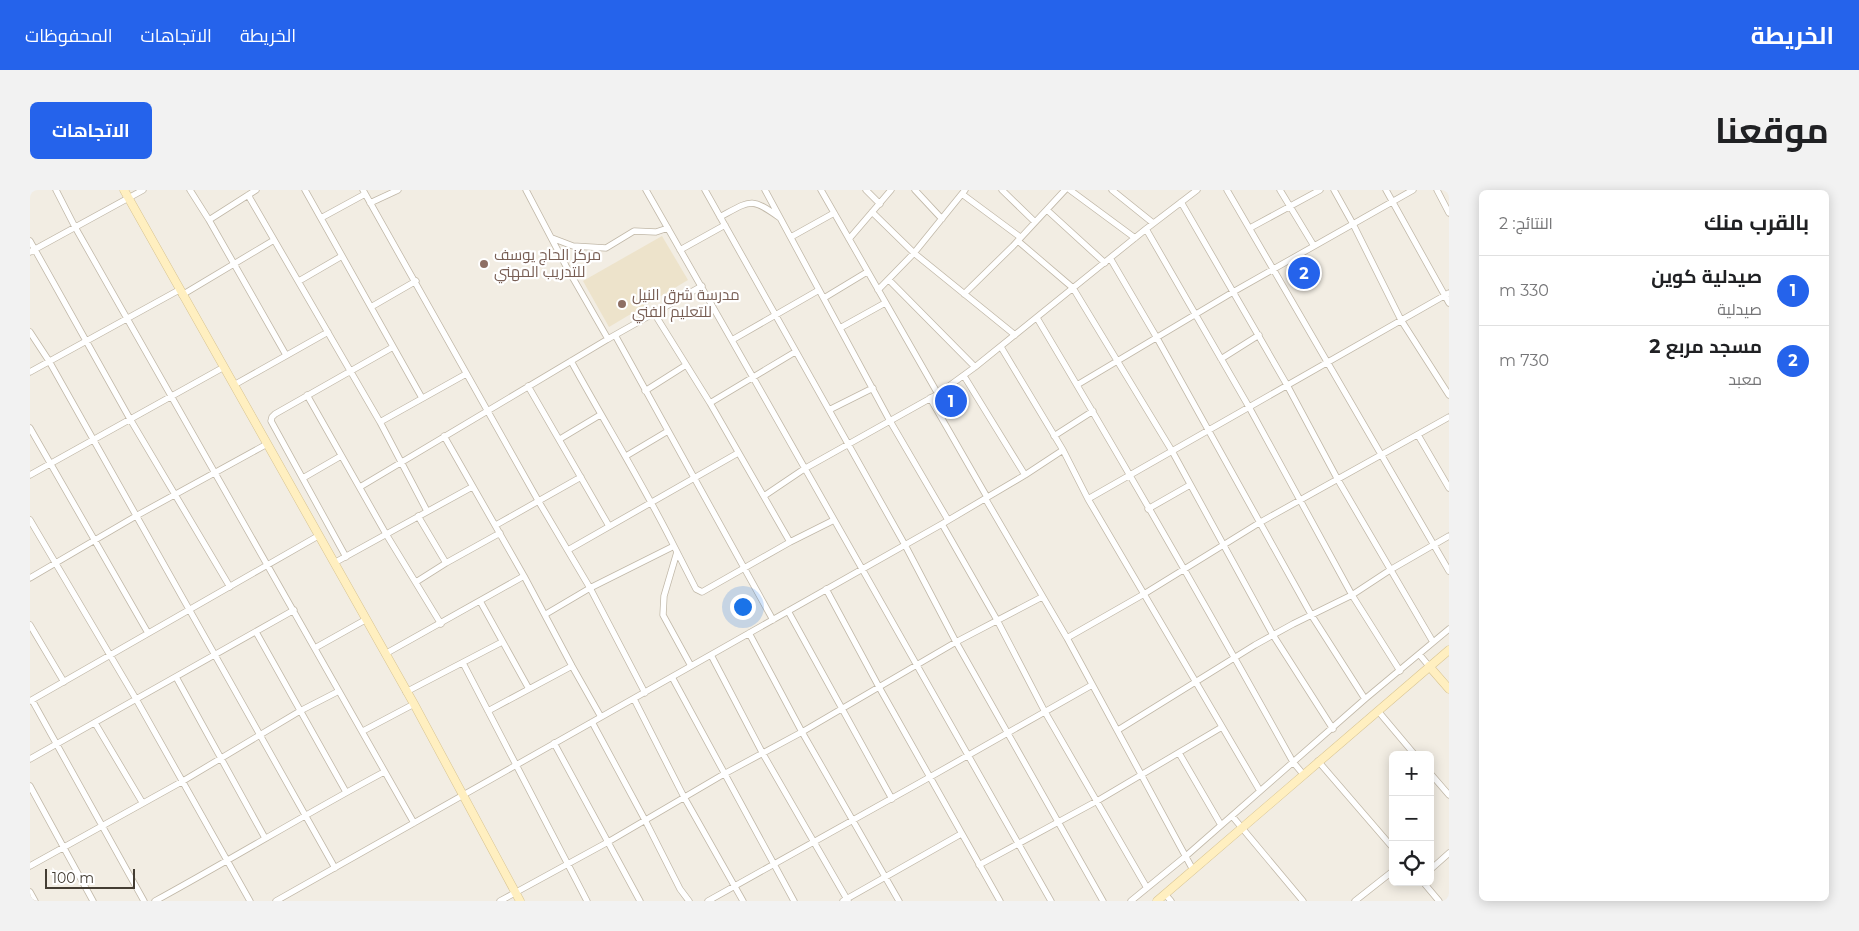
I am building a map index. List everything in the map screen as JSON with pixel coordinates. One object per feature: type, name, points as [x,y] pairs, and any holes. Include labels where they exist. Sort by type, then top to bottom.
[{"type":"street","points":[[56,190],[214,474],[294,610],[414,823]]},
{"type":"street","points":[[32,251],[75,227],[126,194],[143,190]]},
{"type":"street","points":[[190,190],[286,355]]},
{"type":"street","points":[[208,220],[256,190]]},
{"type":"street","points":[[305,190],[422,398]]},
{"type":"street","points":[[370,203],[398,190]]},
{"type":"street","points":[[526,190],[608,338]]},
{"type":"street","points":[[646,190],[804,469],[970,754],[1051,901]]},
{"type":"street","points":[[705,190],[849,444],[1007,734],[1103,901]]},
{"type":"street","points":[[765,190],[945,522],[1045,712],[1147,888]]},
{"type":"street","points":[[821,190],[938,394]]},
{"type":"street","points":[[866,190],[880,204]]},
{"type":"street","points":[[849,239],[891,190]]},
{"type":"street","points":[[915,190],[942,219]]},
{"type":"street","points":[[1002,190],[1035,222]]},
{"type":"street","points":[[964,294],[1065,190]]},
{"type":"street","points":[[1070,190],[1135,238]]},
{"type":"street","points":[[1112,190],[1153,223]]},
{"type":"street","points":[[1227,190],[1449,571]]},
{"type":"street","points":[[1280,190],[1314,246]]},
{"type":"street","points":[[1250,228],[1320,190]]},
{"type":"street","points":[[1334,190],[1401,320],[1449,396]]},
{"type":"street","points":[[1386,190],[1447,294],[1449,303]]},
{"type":"street","points":[[1077,385],[1233,292],[1413,190]]},
{"type":"street","points":[[1437,190],[1449,214]]},
{"type":"street","points":[[764,496],[804,469],[938,394],[964,376],[1193,191]]},
{"type":"street","points":[[321,218],[364,192],[538,502],[590,588],[645,693]]},
{"type":"street","points":[[878,290],[914,253],[963,192],[1073,288],[1172,451],[1273,635],[1332,729]]},
{"type":"street","points":[[126,194],[414,704],[520,901]]},
{"type":"street","points":[[248,195],[380,422],[427,511]]},
{"type":"street","points":[[1180,202],[1259,336],[1338,480],[1433,642]]},
{"type":"street","points":[[720,217],[746,203],[753,203],[761,205],[782,220]]},
{"type":"street","points":[[1047,210],[1104,263]]},
{"type":"street","points":[[872,212],[914,253],[1015,335]]},
{"type":"street","points":[[791,237],[834,213]]},
{"type":"street","points":[[680,250],[725,225]]},
{"type":"street","points":[[552,238],[573,246],[606,248],[634,232],[656,232],[668,228]]},
{"type":"street","points":[[1146,228],[1249,407],[1352,595],[1400,671]]},
{"type":"street","points":[[30,372],[234,265],[274,240]]},
{"type":"street","points":[[30,241],[32,251],[230,587]]},
{"type":"street","points":[[299,282],[342,256]]},
{"type":"street","points":[[1110,258],[1157,338],[1312,616],[1365,699]]},
{"type":"street","points":[[824,298],[867,272]]},
{"type":"street","points":[[889,280],[975,367]]},
{"type":"street","points":[[371,307],[416,282]]},
{"type":"street","points":[[360,487],[608,338],[702,286]]},
{"type":"street","points":[[732,340],[819,290]]},
{"type":"street","points":[[1088,499],[1447,294]]},
{"type":"street","points":[[840,328],[885,303]]},
{"type":"street","points":[[654,313],[710,403],[790,542]]},
{"type":"street","points":[[1037,318],[1130,475],[1293,762],[1303,774]]},
{"type":"street","points":[[30,332],[49,361],[215,656],[261,733],[335,868]]},
{"type":"street","points":[[234,385],[328,332]]},
{"type":"street","points":[[615,335],[746,568],[773,620]]},
{"type":"street","points":[[1221,359],[1259,336]]},
{"type":"street","points":[[1001,347],[1063,450],[1088,499],[1260,791]]},
{"type":"street","points":[[346,557],[271,421],[275,414],[393,348]]},
{"type":"street","points":[[710,403],[796,352]]},
{"type":"street","points":[[571,361],[600,415],[652,502],[698,591],[702,592],[790,542],[834,520]]},
{"type":"street","points":[[645,391],[686,365]]},
{"type":"street","points":[[30,475],[93,438],[224,367]]},
{"type":"street","points":[[380,422],[466,374]]},
{"type":"street","points":[[964,376],[1025,475]]},
{"type":"street","points":[[528,386],[609,526]]},
{"type":"street","points":[[829,410],[872,388]]},
{"type":"street","points":[[307,396],[386,534],[441,624]]},
{"type":"street","points":[[930,398],[1067,638],[1193,870]]},
{"type":"street","points":[[1054,436],[1093,411]]},
{"type":"street","points":[[560,439],[600,415]]},
{"type":"street","points":[[1067,638],[1144,594],[1222,544],[1449,417]]},
{"type":"street","points":[[30,428],[148,633]]},
{"type":"street","points":[[626,456],[668,431]]},
{"type":"street","points":[[1418,435],[1449,488]]},
{"type":"street","points":[[444,436],[546,614],[572,666],[601,717]]},
{"type":"street","points":[[30,578],[136,516],[176,496],[267,444]]},
{"type":"street","points":[[276,901],[462,794],[516,766],[905,545],[1025,475],[1063,450]]},
{"type":"street","points":[[568,550],[738,453]]},
{"type":"street","points":[[304,478],[342,456]]},
{"type":"street","points":[[496,525],[581,477]]},
{"type":"street","points":[[1148,509],[1190,485]]},
{"type":"street","points":[[334,563],[472,487]]},
{"type":"street","points":[[418,516],[446,563]]},
{"type":"street","points":[[30,520],[136,699],[250,901]]},
{"type":"street","points":[[416,582],[500,533]]},
{"type":"street","points":[[144,901],[31,700],[318,536]]},
{"type":"street","points":[[1118,730],[1195,681],[1273,635],[1352,595],[1390,570],[1449,536]]},
{"type":"street","points":[[546,614],[590,588],[676,549]]},
{"type":"street","points":[[676,549],[664,596],[663,615],[691,666]]},
{"type":"street","points":[[385,654],[524,576]]},
{"type":"street","points":[[826,589],[1000,901]]},
{"type":"street","points":[[500,901],[802,732],[956,642],[1042,596]]},
{"type":"street","points":[[480,602],[529,688]]},
{"type":"street","points":[[30,759],[294,610]]},
{"type":"street","points":[[788,611],[892,799]]},
{"type":"street","points":[[315,648],[365,620]]},
{"type":"street","points":[[30,625],[64,682]]},
{"type":"street","points":[[1131,901],[1186,856],[1365,699],[1449,629]]},
{"type":"street","points":[[256,632],[346,792]]},
{"type":"street","points":[[748,633],[802,732],[899,901]]},
{"type":"street","points":[[406,692],[502,642]]},
{"type":"street","points":[[1156,901],[1449,650]]},
{"type":"street","points":[[1419,654],[1449,689]]},
{"type":"street","points":[[711,655],[763,754],[846,900],[884,876],[961,834]]},
{"type":"street","points":[[463,663],[587,901]]},
{"type":"street","points":[[488,711],[572,666]]},
{"type":"street","points":[[176,677],[265,838]]},
{"type":"street","points":[[672,677],[794,901]]},
{"type":"street","points":[[708,901],[930,778],[1092,685]]},
{"type":"street","points":[[30,866],[102,824],[183,781],[261,733],[339,691]]},
{"type":"street","points":[[634,699],[684,797],[743,901]]},
{"type":"street","points":[[363,732],[414,704]]},
{"type":"street","points":[[1378,711],[1412,751]]},
{"type":"street","points":[[592,722],[680,889],[689,901]]},
{"type":"street","points":[[95,723],[142,802]]},
{"type":"street","points":[[979,865],[1018,842],[1097,801],[1222,727]]},
{"type":"street","points":[[554,744],[640,901]]},
{"type":"street","points":[[1179,753],[1221,825]]},
{"type":"street","points":[[1318,761],[1389,843]]},
{"type":"street","points":[[155,901],[384,772]]},
{"type":"street","points":[[1434,778],[1449,795]]},
{"type":"street","points":[[30,786],[93,901]]},
{"type":"street","points":[[1232,816],[1303,901]]},
{"type":"street","points":[[1434,866],[1449,853]]},
{"type":"street","points":[[1355,901],[1389,874]]},
{"type":"street","points":[[1426,886],[1439,901]]},
{"type":"street","points":[[30,892],[36,901]]},
{"type":"street","points":[[1165,894],[1171,901]]},
{"type":"shaded area","name":"مدرسة شرق النيل للتعليم الفني","points":[[662,236],[688,280],[609,327],[583,281]]},
{"type":"place","name":"مركز الحاج يوسف للتدريب المهني","points":[[484,264]]},
{"type":"place","name":"مسجد مربع 2","points":[[1304,273]]},
{"type":"place","name":"مدرسة شرق النيل للتعليم الفني","points":[[622,304]]},
{"type":"place","name":"صيدلية كوين","points":[[951,401]]}]
